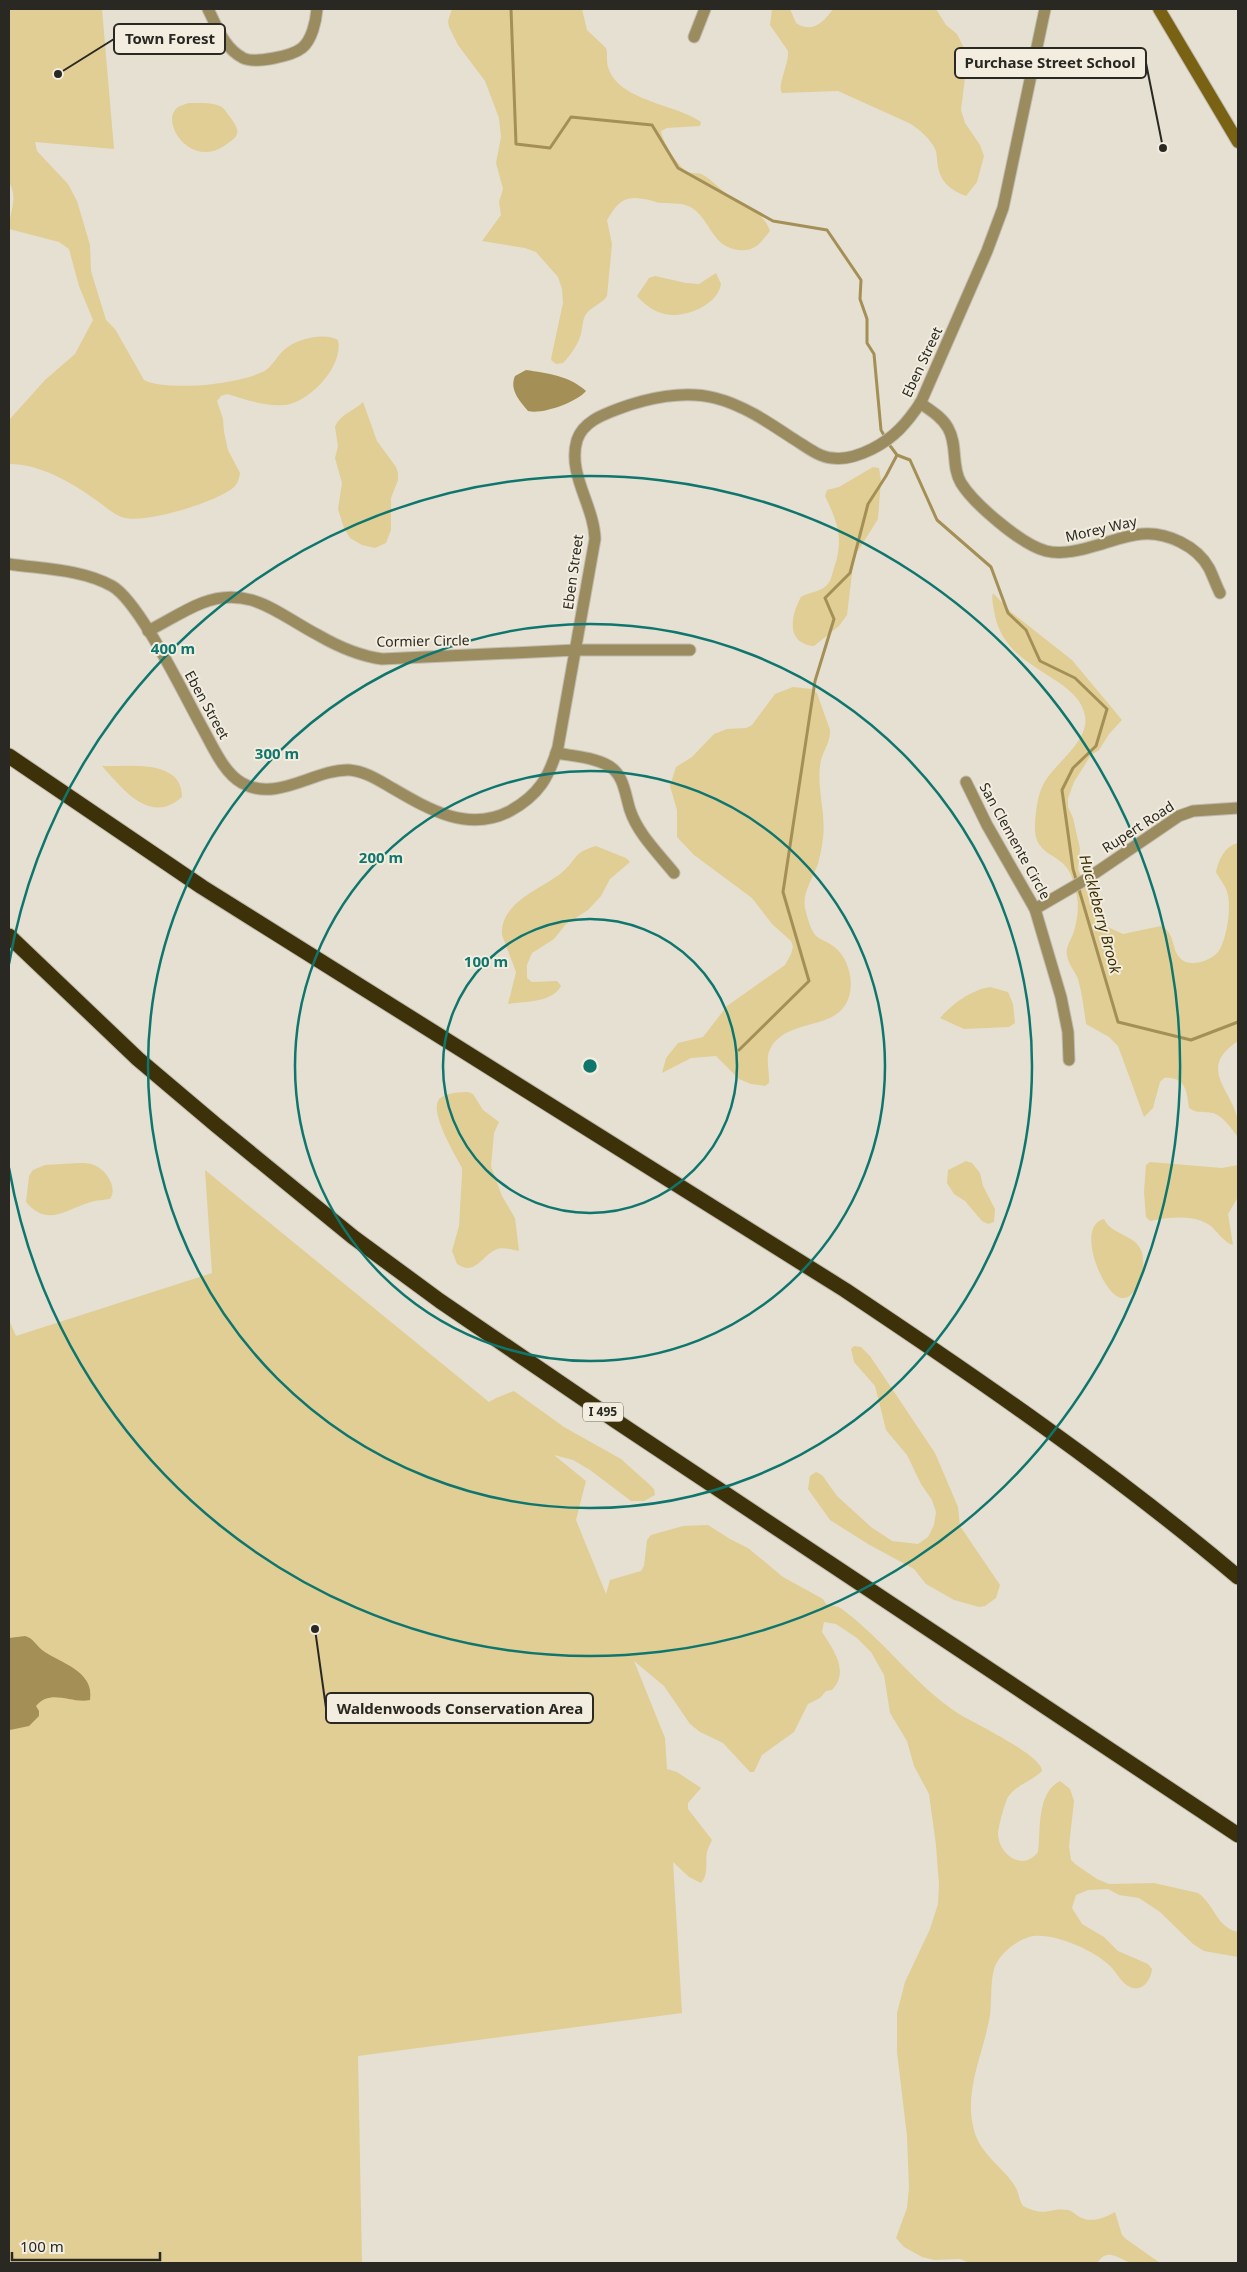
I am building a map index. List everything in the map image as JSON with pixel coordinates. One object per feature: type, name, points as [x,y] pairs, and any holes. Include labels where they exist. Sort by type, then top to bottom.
[{"type":"highway","points":[[9,756],[202,887],[845,1290],[934,1349],[1041,1423],[1126,1486],[1238,1577]]},
{"type":"highway","name":"I 495","points":[[9,936],[138,1059],[353,1236],[440,1301],[1238,1835]]},
{"type":"main road","points":[[1160,9],[1238,142]]},
{"type":"street","points":[[208,9],[225,43],[244,58],[267,61],[302,48],[311,36],[317,9]]},
{"type":"street","points":[[694,37],[705,9]]},
{"type":"street","name":"Eben Street","points":[[9,564],[92,578],[112,586],[128,599],[216,752],[233,776],[250,787],[270,789],[329,772],[359,772],[440,814],[461,819],[484,819],[504,814],[531,796],[542,785],[551,770],[556,753],[595,539],[592,516],[578,478],[574,458],[580,433],[594,419],[630,404],[650,399],[697,396],[713,398],[740,407],[814,451],[831,458],[843,459],[862,454],[893,436],[911,417],[920,402],[987,251],[1003,208],[1045,9]]},
{"type":"street","name":"Morey Way","points":[[920,402],[948,428],[952,437],[956,471],[961,483],[1002,525],[1028,544],[1046,551],[1061,553],[1129,536],[1158,534],[1189,547],[1201,558],[1209,568],[1220,593]]},
{"type":"street","name":"Cormier Circle","points":[[148,631],[202,603],[238,597],[260,602],[282,612],[318,635],[369,657],[393,660],[576,650],[690,650]]},
{"type":"street","points":[[556,753],[598,761],[609,766],[619,775],[630,812],[640,830],[674,873]]},
{"type":"street","name":"San Clemente Circle","points":[[966,782],[987,825],[1035,908],[1061,997],[1068,1032],[1069,1060]]},
{"type":"street","name":"Rupert Road","points":[[1035,908],[1085,880],[1179,816],[1193,811],[1238,808]]},
{"type":"shaded area","points":[[9,9],[102,9],[114,149],[35,142],[37,151],[68,184],[77,201],[90,245],[91,271],[106,320],[115,329],[144,380],[155,384],[187,386],[241,379],[266,370],[284,350],[303,340],[325,337],[338,340],[336,361],[323,382],[304,398],[294,403],[270,405],[227,394],[221,396],[217,401],[223,419],[228,450],[240,473],[234,487],[226,493],[198,505],[149,517],[125,518],[55,475],[32,467],[9,464],[9,420],[45,380],[75,354],[93,320],[79,286],[69,249],[59,242],[9,229],[13,194],[9,182]]},
{"type":"shaded area","points":[[452,9],[582,9],[587,30],[606,48],[608,67],[614,78],[623,87],[635,95],[701,122],[700,126],[667,128],[661,131],[667,147],[680,165],[688,172],[703,175],[727,194],[758,213],[770,231],[753,248],[739,250],[730,248],[717,239],[699,213],[688,206],[636,198],[630,198],[621,202],[607,220],[612,244],[607,296],[586,314],[580,337],[571,354],[563,363],[556,364],[551,360],[563,303],[562,289],[558,277],[536,252],[525,248],[482,241],[501,215],[499,202],[503,189],[496,163],[501,137],[499,118],[485,81],[458,45],[449,27],[448,21]]},
{"type":"shaded area","points":[[772,9],[790,9],[796,23],[812,27],[822,22],[833,9],[936,9],[946,25],[957,34],[963,46],[965,78],[961,110],[965,123],[980,145],[984,156],[977,182],[966,196],[956,192],[944,182],[939,173],[934,147],[917,128],[909,123],[838,91],[782,93],[781,85],[788,51],[770,25]]},
{"type":"shaded area","points":[[189,103],[209,103],[221,107],[234,122],[237,131],[236,137],[224,146],[211,151],[199,151],[189,147],[181,140],[172,122],[173,113],[178,107]]},
{"type":"shaded area","points":[[716,273],[721,284],[719,291],[709,303],[694,311],[678,315],[661,313],[648,306],[637,296],[649,278],[655,276],[699,284]]},
{"type":"shaded area","points":[[526,370],[566,379],[586,391],[559,407],[542,411],[528,411],[516,395],[513,386],[515,376]]},
{"type":"shaded area","points":[[363,402],[377,441],[396,467],[398,473],[398,480],[391,498],[391,530],[386,543],[375,548],[362,545],[350,538],[344,528],[338,509],[342,483],[335,458],[338,446],[335,427],[340,419]]},
{"type":"shaded area","points":[[873,467],[879,468],[881,480],[878,519],[854,557],[847,615],[839,626],[814,646],[805,644],[798,640],[793,627],[797,604],[801,597],[821,590],[829,582],[839,548],[836,523],[825,496],[827,490],[839,487]]},
{"type":"shaded area","points":[[993,593],[1011,612],[1072,660],[1122,720],[1109,734],[1099,750],[1091,755],[1074,782],[1068,798],[1068,807],[1073,818],[1080,849],[1078,869],[1099,923],[1123,934],[1161,926],[1170,934],[1177,955],[1181,959],[1186,962],[1195,963],[1210,959],[1220,949],[1229,915],[1227,893],[1216,872],[1226,850],[1238,843],[1238,1041],[1224,1053],[1219,1064],[1219,1075],[1238,1122],[1237,1136],[1217,1115],[1189,1108],[1184,1086],[1176,1079],[1164,1078],[1160,1082],[1153,1108],[1144,1117],[1118,1046],[1109,1037],[1086,1024],[1078,979],[1069,961],[1067,952],[1078,914],[1077,897],[1070,874],[1065,865],[1043,849],[1036,838],[1035,829],[1039,795],[1043,785],[1082,735],[1085,726],[1085,716],[1080,702],[1070,691],[1027,661],[1013,649],[1002,635],[995,616],[992,601]]},
{"type":"shaded area","points":[[793,687],[812,689],[817,693],[830,730],[819,775],[824,829],[823,841],[818,864],[806,891],[805,908],[810,926],[816,936],[838,950],[842,955],[850,973],[850,993],[845,1006],[836,1014],[825,1020],[789,1032],[778,1039],[770,1049],[768,1062],[769,1083],[765,1086],[751,1084],[739,1079],[716,1056],[691,1058],[662,1073],[666,1058],[678,1043],[703,1037],[727,1006],[785,965],[793,947],[791,941],[772,924],[752,898],[694,855],[677,837],[677,810],[670,786],[676,767],[692,757],[714,734],[727,729],[746,728],[752,725],[775,694]]},
{"type":"shaded area","points":[[102,766],[139,766],[164,770],[173,776],[180,785],[182,797],[170,805],[148,806],[128,793]]},
{"type":"shaded area","points":[[596,846],[626,858],[630,862],[610,879],[601,896],[588,910],[566,924],[554,939],[532,953],[527,965],[527,978],[532,982],[557,981],[561,986],[557,992],[538,1000],[508,1004],[516,972],[502,935],[503,924],[507,914],[522,898],[566,869],[578,854]]},
{"type":"shaded area","points":[[990,987],[1008,992],[1013,1004],[1015,1023],[1009,1027],[964,1029],[940,1018],[962,998]]},
{"type":"shaded area","points":[[468,1092],[473,1094],[483,1110],[499,1122],[494,1133],[491,1166],[502,1196],[515,1218],[519,1251],[503,1248],[497,1249],[478,1264],[469,1268],[457,1264],[452,1251],[459,1226],[462,1168],[449,1145],[438,1116],[437,1107],[438,1101],[443,1096]]},
{"type":"shaded area","points":[[966,1161],[972,1163],[980,1173],[983,1186],[995,1209],[994,1222],[988,1224],[982,1221],[965,1201],[954,1194],[947,1183],[948,1170]]},
{"type":"shaded area","points":[[1150,1162],[1222,1168],[1238,1165],[1238,1197],[1228,1214],[1233,1245],[1224,1240],[1212,1227],[1198,1220],[1190,1218],[1165,1218],[1150,1221],[1146,1217],[1144,1192],[1146,1165]]},
{"type":"shaded area","points":[[92,1164],[104,1172],[112,1185],[113,1190],[110,1199],[93,1201],[65,1212],[50,1215],[34,1210],[26,1202],[29,1176],[33,1170],[45,1165]]},
{"type":"shaded area","points":[[205,1170],[489,1402],[514,1391],[564,1427],[621,1459],[654,1489],[655,1495],[644,1501],[631,1501],[590,1470],[573,1460],[554,1455],[586,1481],[576,1520],[606,1594],[610,1580],[641,1571],[644,1566],[647,1540],[651,1535],[683,1526],[708,1525],[748,1548],[783,1577],[823,1599],[826,1604],[839,1607],[855,1619],[913,1676],[943,1702],[959,1714],[1032,1757],[1042,1771],[1011,1793],[1005,1804],[1000,1821],[999,1842],[1007,1854],[1019,1861],[1026,1861],[1038,1852],[1043,1803],[1052,1787],[1060,1781],[1070,1789],[1074,1801],[1069,1846],[1071,1860],[1075,1864],[1097,1879],[1109,1884],[1154,1883],[1198,1893],[1208,1903],[1220,1921],[1238,1932],[1238,1957],[1204,1951],[1193,1944],[1160,1912],[1139,1898],[1119,1895],[1108,1889],[1088,1890],[1076,1895],[1072,1908],[1082,1924],[1104,1937],[1118,1951],[1148,1964],[1152,1969],[1150,1977],[1142,1987],[1130,1987],[1109,1965],[1093,1953],[1060,1939],[1049,1937],[1029,1937],[1019,1941],[1001,1957],[993,1971],[990,2015],[971,2101],[971,2115],[977,2139],[987,2154],[1016,2188],[1023,2206],[1043,2212],[1061,2209],[1068,2210],[1087,2220],[1102,2218],[1115,2212],[1122,2235],[1160,2263],[1134,2264],[1113,2255],[1101,2258],[1097,2263],[970,2263],[960,2259],[934,2260],[922,2257],[904,2247],[896,2238],[907,2208],[909,2188],[907,2136],[897,2052],[897,2013],[905,1982],[930,1929],[938,1904],[939,1885],[936,1845],[929,1794],[914,1766],[907,1741],[890,1713],[884,1675],[871,1652],[857,1638],[836,1624],[824,1622],[822,1632],[835,1653],[840,1668],[837,1683],[832,1690],[826,1691],[820,1698],[808,1704],[794,1732],[762,1755],[754,1772],[750,1772],[723,1743],[700,1732],[690,1724],[664,1686],[634,1661],[665,1738],[667,1769],[677,1772],[701,1788],[688,1803],[688,1809],[712,1840],[707,1852],[705,1876],[701,1883],[689,1877],[673,1862],[682,2013],[358,2056],[362,2263],[9,2263],[9,1320],[16,1336],[212,1273]]},
{"type":"shaded area","points":[[1104,1219],[1112,1228],[1138,1245],[1141,1250],[1143,1258],[1142,1277],[1132,1294],[1125,1298],[1115,1295],[1107,1286],[1095,1261],[1092,1234],[1095,1224]]},
{"type":"shaded area","points":[[854,1346],[861,1347],[870,1356],[935,1453],[958,1507],[960,1526],[1000,1585],[996,1598],[985,1606],[979,1607],[954,1600],[926,1584],[914,1569],[868,1544],[830,1520],[808,1489],[810,1476],[816,1472],[822,1475],[837,1496],[871,1527],[892,1541],[918,1544],[928,1537],[934,1525],[936,1512],[932,1500],[921,1484],[907,1455],[886,1430],[875,1386],[854,1362],[851,1349]]},
{"type":"shaded area","points":[[25,1636],[42,1650],[82,1675],[90,1690],[90,1700],[48,1698],[36,1706],[39,1716],[29,1726],[10,1730],[9,1638]]},
{"type":"waterway","name":"Huckleberry Brook","points":[[511,9],[516,144],[550,148],[571,117],[652,125],[678,168],[773,221],[827,230],[861,280],[860,299],[867,319],[867,343],[874,354],[881,430],[885,437]]},
{"type":"waterway","name":"Huckleberry Brook","points":[[888,443],[897,455],[910,460],[937,520],[991,567],[1008,613],[1026,630],[1040,661],[1075,678],[1107,709],[1096,746],[1073,768],[1062,790],[1073,869],[1118,1022],[1191,1040],[1238,1022]]},
{"type":"waterway","points":[[739,1050],[809,981],[783,892],[815,681],[834,619],[825,598],[850,573],[868,504],[897,455]]},
{"type":"place","name":"Town Forest","points":[[58,74]]},
{"type":"place","name":"Purchase Street School","points":[[1163,148]]},
{"type":"place","name":"Waldenwoods Conservation Area","points":[[315,1629]]}]
